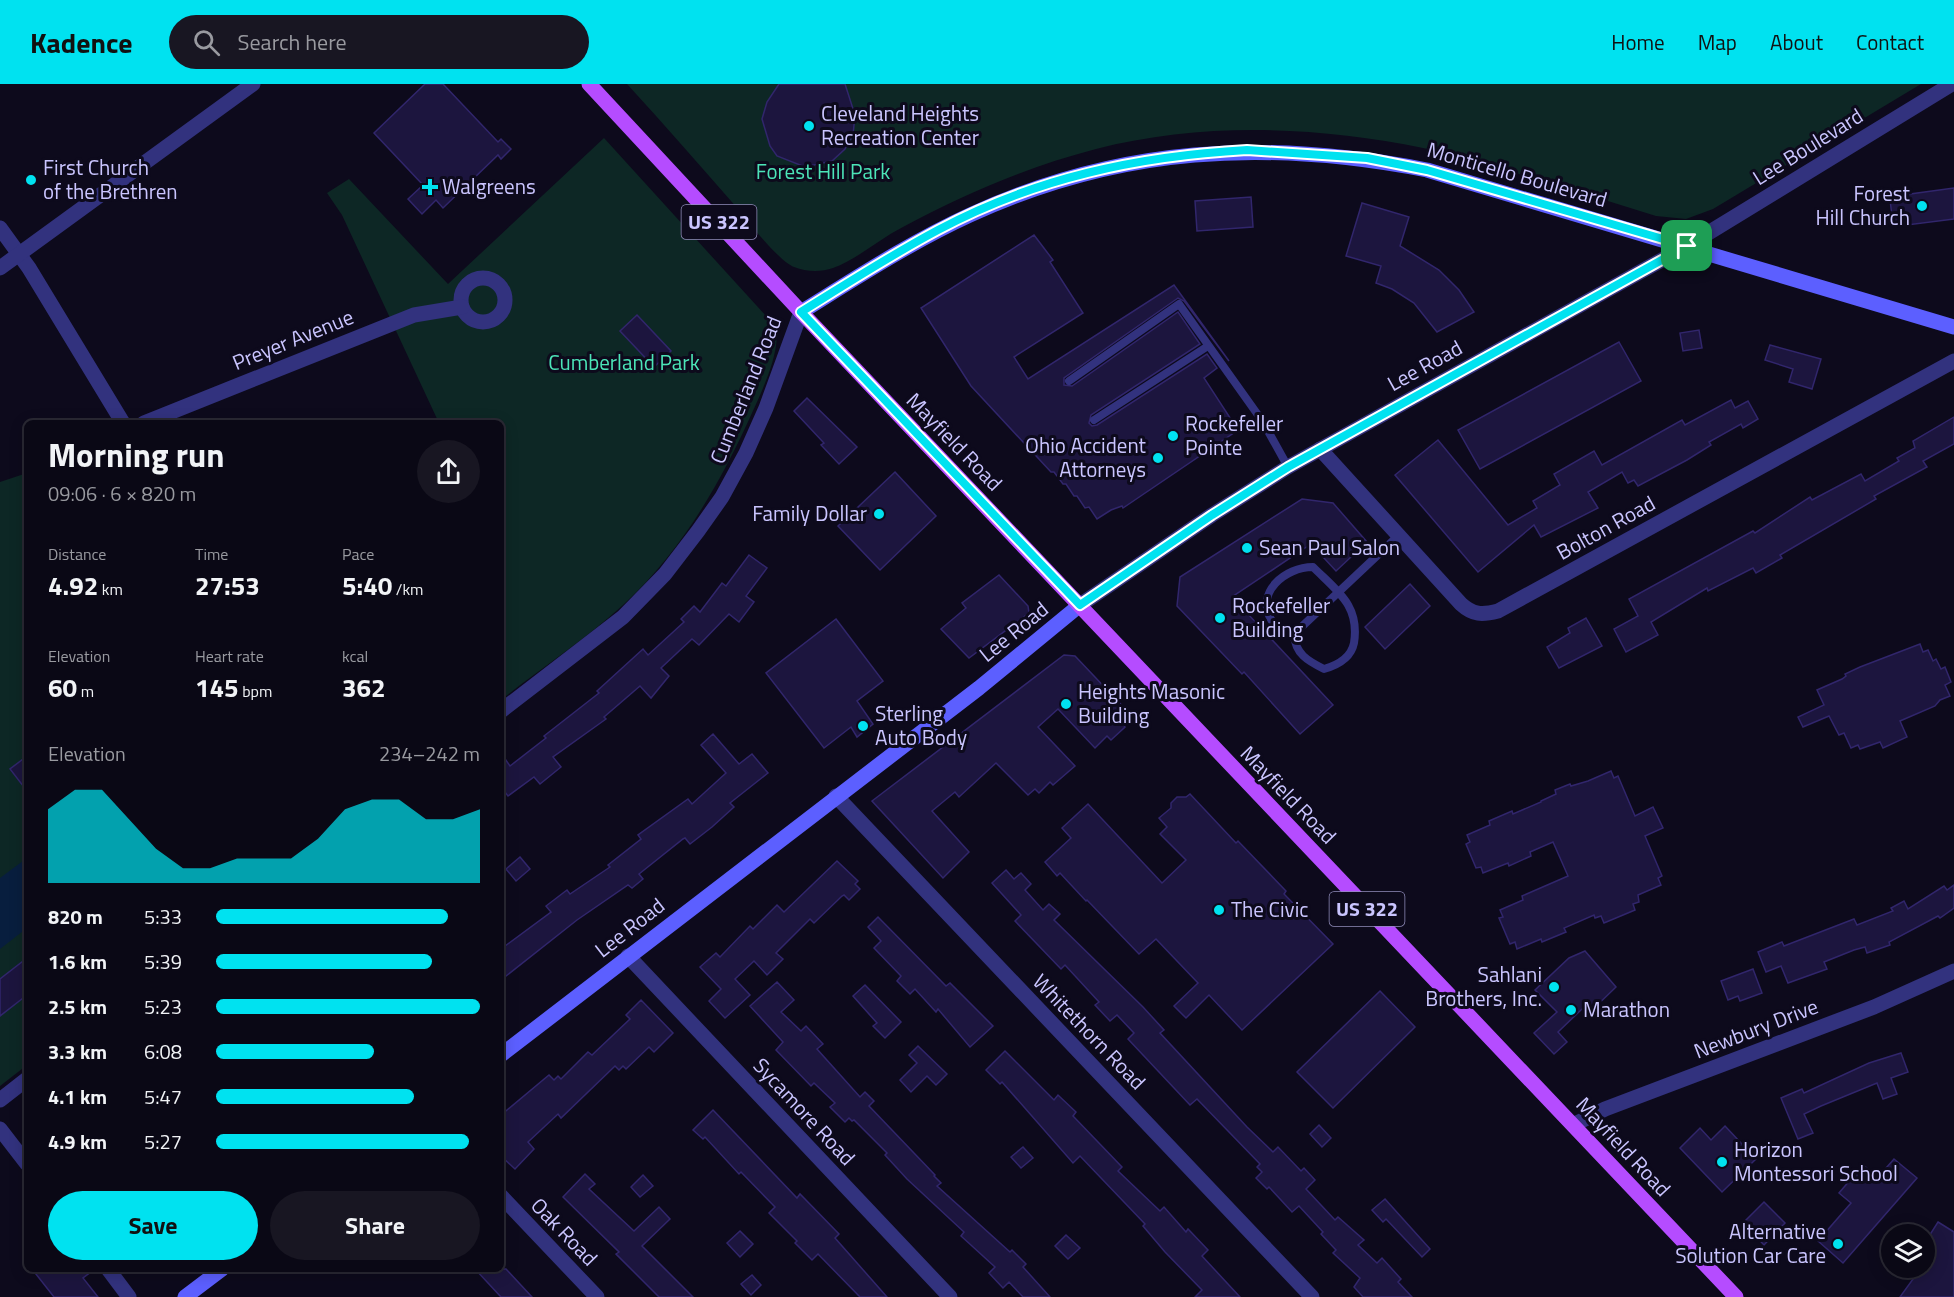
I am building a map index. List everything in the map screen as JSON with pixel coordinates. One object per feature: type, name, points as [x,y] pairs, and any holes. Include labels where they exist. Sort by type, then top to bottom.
[{"type":"main road","name":"Mayfield Road","points":[[589,84],[801,312],[1736,1297]]},
{"type":"main road","name":"Monticello Boulevard","points":[[801,312],[938,230],[1010,198],[1051,183],[1127,163],[1200,153],[1247,150],[1367,158],[1427,170],[1954,327]]},
{"type":"main road","name":"Lee Road","points":[[504,1053],[979,688],[1080,605]]},
{"type":"main road","points":[[185,1297],[218,1272]]},
{"type":"street","points":[[0,268],[253,84]]},
{"type":"street","name":"Lee Boulevard","points":[[1687,246],[1952,84]]},
{"type":"street","points":[[0,228],[18,253],[121,420]]},
{"type":"street","name":"Lee Road","points":[[1080,605],[1212,515],[1288,467],[1687,246]]},
{"type":"street","name":"Preyer Avenue","points":[[151,420],[394,322],[414,315],[462,307]]},
{"type":"street","name":"Cumberland Road","points":[[504,709],[622,617],[665,574],[698,531],[722,497],[746,453],[766,408],[801,312]]},
{"type":"street","name":"Bolton Road","points":[[1320,449],[1468,611],[1482,615],[1498,611],[1954,361]]},
{"type":"street","name":"Whitethorn Road","points":[[836,796],[1312,1297]]},
{"type":"street","name":"Sycamore Road","points":[[628,956],[950,1297]]},
{"type":"street","name":"Newbury Drive","points":[[1573,1125],[1605,1109],[1875,1007],[1924,987],[1954,971]]},
{"type":"street","points":[[0,1100],[24,1081]]},
{"type":"street","points":[[0,1129],[24,1160]]},
{"type":"street","name":"Oak Road","points":[[504,1199],[597,1297]]},
{"type":"street","points":[[110,1272],[129,1297]]},
{"type":"lane","points":[[1069,381],[1179,304],[1263,422],[1288,467]]},
{"type":"lane","points":[[1094,420],[1208,346]]},
{"type":"lane","points":[[1294,634],[1295,644],[1306,660],[1324,669],[1339,665],[1352,651],[1356,630],[1355,618],[1349,606],[1338,593],[1312,567],[1302,567],[1273,585],[1265,597],[1266,612],[1276,628],[1284,633],[1294,634],[1338,593],[1398,536]]},
{"type":"green space","name":"Forest Hill Park","points":[[627,84],[1921,84],[1713,209],[1686,219],[1656,216],[1423,148],[1342,135],[1259,130],[1218,131],[1136,140],[1045,164],[950,203],[894,232],[842,264],[814,271],[794,267],[773,250]]},
{"type":"green space","name":"Cumberland Park","points":[[604,138],[776,327],[776,347],[761,394],[726,466],[681,540],[644,584],[609,618],[504,698],[504,420],[438,420],[342,215],[327,193],[349,179],[448,284]]},
{"type":"green space","points":[[24,474],[24,1067],[0,1086],[0,482]]},
{"type":"water","points":[[24,860],[24,930],[0,949],[0,878]]},
{"type":"building","name":"Walgreens","points":[[425,84],[443,84],[498,142],[501,139],[511,149],[501,159],[498,155],[443,208],[436,200],[422,214],[408,199],[423,185],[374,133]]},
{"type":"building","name":"Cleveland Heights Recreation Center","points":[[779,84],[845,84],[855,115],[853,135],[845,149],[832,161],[805,167],[777,156],[770,146],[762,119],[767,102]]},
{"type":"building","name":"Forest Hill Church","points":[[1954,188],[1954,219],[1907,225],[1906,221],[1893,223],[1890,200],[1903,199],[1903,195]]},
{"type":"building","points":[[1251,197],[1253,227],[1197,231],[1195,201]]},
{"type":"building","points":[[1362,203],[1409,217],[1400,246],[1439,270],[1459,290],[1474,312],[1437,332],[1414,303],[1392,289],[1376,283],[1381,266],[1346,256]]},
{"type":"building","points":[[1034,235],[1053,260],[1050,262],[1083,313],[1014,357],[1028,379],[1174,285],[1229,361],[1184,301],[1178,298],[1064,378],[1064,385],[1072,386],[1178,312],[1200,344],[1091,415],[1089,423],[1092,426],[1097,425],[1207,354],[1217,368],[1204,378],[1238,430],[1123,508],[1122,506],[1111,510],[1097,519],[1089,507],[1085,508],[1066,484],[1063,484],[1054,472],[1051,472],[971,386],[921,308]]},
{"type":"building","points":[[637,315],[671,351],[654,367],[620,331]]},
{"type":"building","points":[[1699,330],[1702,348],[1683,351],[1680,333]]},
{"type":"building","points":[[1619,342],[1641,381],[1480,469],[1458,430]]},
{"type":"building","points":[[1770,345],[1821,359],[1812,389],[1789,382],[1793,369],[1765,360]]},
{"type":"building","points":[[807,398],[857,447],[839,464],[821,445],[824,443],[794,411]]},
{"type":"building","points":[[1731,400],[1735,408],[1748,401],[1758,419],[1743,428],[1741,424],[1709,442],[1711,445],[1687,460],[1638,486],[1634,480],[1628,483],[1622,472],[1588,492],[1598,508],[1541,537],[1534,525],[1478,572],[1395,475],[1438,440],[1508,525],[1537,508],[1533,501],[1560,485],[1554,474],[1594,451],[1602,465],[1682,420],[1685,425]]},
{"type":"building","points":[[1954,417],[1954,444],[1923,461],[1927,467],[1874,496],[1876,499],[1780,555],[1782,558],[1756,573],[1753,568],[1708,591],[1707,588],[1651,622],[1658,635],[1626,652],[1614,629],[1638,616],[1629,599],[1753,531],[1755,533],[1810,497],[1812,500],[1861,474],[1865,481],[1899,461],[1897,458],[1915,448],[1913,441]]},
{"type":"building","points":[[895,472],[936,516],[880,570],[838,526]]},
{"type":"building","name":"Rockefeller Building","points":[[1302,499],[1333,503],[1367,542],[1336,571],[1311,544],[1232,597],[1333,705],[1300,734],[1244,672],[1242,674],[1177,606],[1180,577]]},
{"type":"building","points":[[749,555],[767,568],[746,596],[754,602],[739,622],[729,614],[699,645],[692,639],[661,668],[669,676],[651,698],[640,686],[604,717],[606,719],[553,757],[561,767],[540,784],[534,777],[508,796],[504,791],[504,757],[510,766],[599,693],[597,691],[643,649],[648,655],[684,622],[681,619],[694,606],[700,612],[722,583],[726,586]]},
{"type":"building","points":[[999,575],[1028,606],[1029,613],[969,658],[941,629],[966,608],[962,603]]},
{"type":"building","points":[[1410,584],[1430,606],[1385,649],[1365,627]]},
{"type":"building","points":[[1586,618],[1602,646],[1559,668],[1547,647],[1570,633],[1568,628]]},
{"type":"building","points":[[836,619],[883,681],[857,701],[873,724],[857,737],[851,727],[824,748],[766,673]]},
{"type":"building","points":[[1920,644],[1923,652],[1928,650],[1933,661],[1936,659],[1941,669],[1945,667],[1951,682],[1945,685],[1950,696],[1940,700],[1935,706],[1900,721],[1907,737],[1883,748],[1880,742],[1860,749],[1858,745],[1851,748],[1844,733],[1839,735],[1829,716],[1803,727],[1798,717],[1824,705],[1817,690],[1842,679],[1846,676],[1845,674],[1860,667]]},
{"type":"building","points":[[1064,655],[1075,656],[1130,714],[1122,722],[1125,727],[1111,740],[1107,736],[1095,748],[1058,709],[1038,727],[1075,766],[1053,785],[1050,782],[1039,793],[1035,789],[1028,795],[996,763],[959,797],[955,792],[932,811],[969,852],[943,878],[872,801]]},
{"type":"building","points":[[713,734],[739,764],[752,754],[768,773],[730,803],[734,807],[712,827],[690,844],[685,838],[683,839],[639,874],[643,879],[632,888],[628,885],[577,920],[504,978],[504,947],[551,912],[546,906],[567,890],[570,894],[610,867],[608,865],[641,839],[638,835],[688,799],[692,804],[726,773],[701,745]]},
{"type":"building","points":[[24,758],[24,787],[10,769]]},
{"type":"building","points":[[1611,771],[1614,778],[1618,776],[1635,816],[1653,807],[1663,828],[1645,836],[1662,876],[1658,878],[1661,885],[1638,895],[1639,902],[1633,904],[1635,910],[1604,923],[1601,916],[1595,918],[1594,915],[1564,928],[1566,932],[1517,949],[1515,942],[1510,944],[1499,918],[1503,917],[1500,910],[1523,900],[1522,896],[1568,876],[1553,842],[1530,852],[1531,856],[1509,866],[1508,863],[1483,873],[1481,867],[1476,868],[1466,844],[1470,842],[1467,835],[1490,825],[1489,821],[1541,802],[1556,794],[1555,790],[1570,784],[1571,786],[1588,781]]},
{"type":"building","name":"The Civic","points":[[1190,794],[1286,891],[1284,894],[1333,944],[1242,1030],[1209,995],[1186,1018],[1174,1006],[1198,983],[1156,939],[1139,954],[1060,873],[1057,876],[1045,862],[1071,838],[1062,828],[1088,804],[1162,883],[1186,860],[1160,834],[1167,827],[1159,818],[1171,808],[1171,803],[1177,797],[1186,797]]},
{"type":"building","points":[[520,857],[530,869],[516,881],[506,869]]},
{"type":"building","points":[[837,861],[858,881],[855,884],[860,889],[849,900],[844,895],[842,896],[814,923],[810,919],[776,953],[783,959],[767,975],[754,961],[735,979],[750,995],[725,1018],[709,1001],[721,989],[700,967],[716,953],[720,957],[750,926],[753,929],[777,905],[784,912]]},
{"type":"building","points":[[1006,870],[1014,879],[1021,873],[1031,884],[1025,890],[1043,910],[1049,904],[1060,914],[1054,920],[1143,1007],[1164,1030],[1160,1033],[1247,1127],[1273,1152],[1278,1147],[1301,1171],[1304,1168],[1315,1180],[1306,1189],[1335,1220],[1338,1217],[1364,1240],[1358,1245],[1377,1263],[1382,1258],[1401,1279],[1398,1282],[1412,1297],[1363,1297],[1354,1287],[1360,1278],[1333,1253],[1336,1250],[1321,1234],[1323,1232],[1299,1206],[1292,1212],[1269,1187],[1267,1189],[1256,1178],[1262,1172],[1257,1167],[1260,1164],[1197,1099],[1190,1105],[1128,1039],[1134,1033],[1117,1015],[1110,1021],[1095,1005],[1099,1002],[1065,965],[1061,969],[1015,921],[1021,915],[992,883]]},
{"type":"building","points":[[1954,885],[1954,908],[1940,918],[1938,916],[1889,942],[1890,945],[1867,953],[1865,947],[1854,950],[1824,962],[1827,969],[1788,983],[1781,966],[1766,972],[1758,952],[1782,942],[1784,946],[1854,919],[1857,925],[1893,911],[1891,908],[1904,901],[1908,909],[1944,886],[1947,890]]},
{"type":"building","points":[[878,917],[946,986],[950,983],[993,1026],[970,1047],[938,1009],[936,1012],[915,989],[910,994],[897,981],[901,976],[874,948],[881,941],[868,927]]},
{"type":"building","points":[[1585,951],[1616,987],[1587,1015],[1582,1009],[1558,1032],[1567,1042],[1554,1054],[1534,1033],[1557,1012],[1535,990],[1569,958]]},
{"type":"building","points":[[24,960],[24,997],[0,1016],[0,979]]},
{"type":"building","points":[[1753,969],[1762,993],[1740,1001],[1738,996],[1728,1000],[1721,981]]},
{"type":"building","points":[[777,982],[794,1000],[781,1012],[801,1031],[806,1026],[823,1044],[817,1049],[860,1097],[865,1092],[874,1101],[869,1106],[935,1175],[941,1183],[937,1186],[1010,1252],[1012,1250],[1026,1264],[1023,1267],[1050,1297],[1023,1297],[1009,1282],[1003,1288],[989,1273],[995,1267],[961,1236],[964,1232],[907,1179],[885,1155],[887,1153],[854,1120],[849,1118],[845,1122],[830,1107],[835,1103],[814,1083],[811,1086],[776,1050],[783,1042],[750,1006]]},
{"type":"building","points":[[865,985],[901,1022],[885,1038],[873,1026],[877,1023],[853,996]]},
{"type":"building","points":[[1380,991],[1415,1027],[1333,1108],[1297,1072]]},
{"type":"building","points":[[641,1000],[673,1033],[654,1052],[649,1047],[626,1069],[623,1066],[619,1070],[615,1066],[561,1118],[558,1114],[528,1142],[534,1149],[515,1169],[504,1159],[504,1112],[549,1075],[554,1080],[558,1076],[561,1079],[588,1052],[592,1055],[630,1019],[626,1015]]},
{"type":"building","points":[[918,1046],[947,1074],[936,1085],[927,1076],[911,1092],[900,1080],[917,1063],[909,1055]]},
{"type":"building","points":[[1005,1051],[1054,1100],[1058,1095],[1076,1112],[1073,1116],[1122,1167],[1118,1171],[1160,1211],[1164,1207],[1186,1232],[1188,1229],[1208,1250],[1202,1256],[1240,1297],[1195,1297],[1202,1290],[1165,1252],[1143,1226],[1145,1224],[1080,1156],[1073,1163],[1002,1082],[1000,1084],[986,1070]]},
{"type":"building","points":[[1901,1053],[1908,1072],[1891,1078],[1897,1094],[1883,1099],[1877,1083],[1821,1106],[1804,1114],[1813,1133],[1798,1139],[1781,1098],[1802,1089],[1804,1093],[1869,1063]]},
{"type":"building","points":[[713,1110],[797,1198],[800,1194],[839,1234],[835,1238],[887,1297],[860,1297],[818,1254],[812,1260],[795,1243],[797,1241],[769,1213],[775,1207],[741,1172],[739,1174],[705,1137],[703,1139],[693,1130]]},
{"type":"building","points":[[1319,1125],[1331,1138],[1322,1147],[1310,1134]]},
{"type":"building","points":[[1725,1126],[1756,1159],[1722,1192],[1680,1148],[1700,1128],[1711,1140]]},
{"type":"building","points":[[1023,1147],[1033,1158],[1021,1168],[1011,1157]]},
{"type":"building","points":[[1894,1159],[1917,1178],[1843,1263],[1818,1241],[1851,1203],[1839,1193],[1863,1165],[1878,1177]]},
{"type":"building","points":[[585,1174],[595,1184],[589,1189],[634,1231],[659,1207],[670,1219],[642,1246],[693,1297],[659,1297],[616,1254],[619,1252],[563,1197]]},
{"type":"building","points":[[643,1175],[653,1186],[640,1197],[631,1187]]},
{"type":"building","points":[[1385,1199],[1430,1249],[1422,1257],[1386,1219],[1383,1222],[1372,1210]]},
{"type":"building","points":[[1764,1202],[1785,1223],[1764,1245],[1743,1223]]},
{"type":"building","points":[[1938,1222],[1954,1232],[1954,1297],[1900,1297],[1914,1278],[1935,1278],[1935,1227]]},
{"type":"building","points":[[740,1231],[753,1244],[740,1257],[727,1243]]},
{"type":"building","points":[[1066,1235],[1080,1248],[1068,1259],[1055,1246]]},
{"type":"building","points":[[506,1269],[532,1297],[501,1297],[478,1272],[504,1272]]},
{"type":"building","points":[[34,1272],[91,1272],[83,1278],[98,1297],[54,1297]]},
{"type":"building","points":[[752,1275],[761,1285],[751,1295],[741,1284]]},
{"type":"place","name":"Cleveland Heights Recreation Center","points":[[809,126]]},
{"type":"place","name":"First Church of the Brethren","points":[[31,180]]},
{"type":"place","name":"Walgreens","points":[[430,187]]},
{"type":"place","name":"Forest Hill Church","points":[[1922,206]]},
{"type":"place","name":"Rockefeller Pointe","points":[[1173,436]]},
{"type":"place","name":"Ohio Accident Attorneys","points":[[1158,458]]},
{"type":"place","name":"Family Dollar","points":[[879,514]]},
{"type":"place","name":"Sean Paul Salon","points":[[1247,548]]},
{"type":"place","name":"Rockefeller Building","points":[[1220,618]]},
{"type":"place","name":"Heights Masonic Building","points":[[1066,704]]},
{"type":"place","name":"Sterling Auto Body","points":[[863,726]]},
{"type":"place","name":"The Civic","points":[[1219,910]]},
{"type":"place","name":"Sahlani Brothers, Inc.","points":[[1554,987]]},
{"type":"place","name":"Marathon","points":[[1571,1010]]},
{"type":"place","name":"Horizon Montessori School","points":[[1722,1162]]},
{"type":"place","name":"Alternative Solution Car Care","points":[[1838,1244]]},
{"type":"route","points":[[1247,150],[1367,158],[1427,170],[1687,246],[1288,467],[1139,563],[1080,605],[801,312],[938,230],[1010,198],[1092,171],[1127,163],[1200,153],[1247,150]]}]
